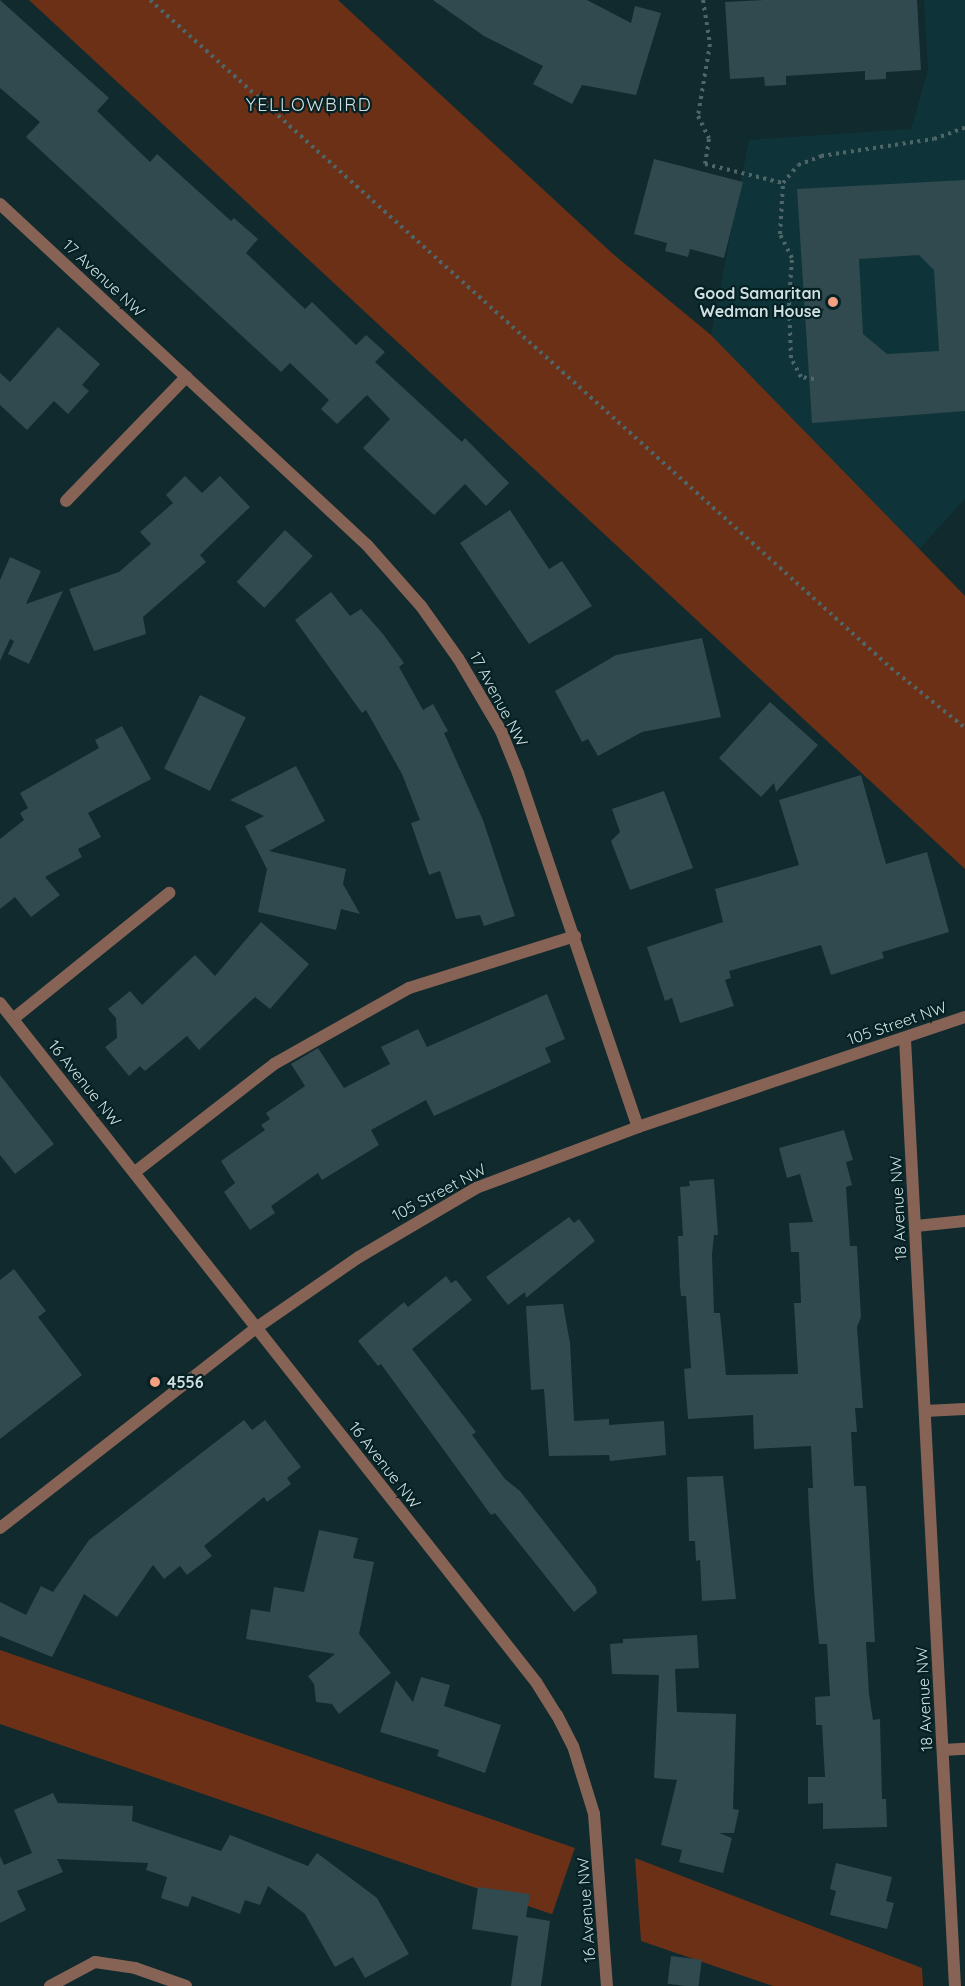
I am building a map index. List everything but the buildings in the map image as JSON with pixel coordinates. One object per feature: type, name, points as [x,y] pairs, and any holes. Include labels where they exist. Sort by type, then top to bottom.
[{"type":"street","name":"17 Avenue NW","points":[[0,204],[367,545],[422,606],[452,650],[501,731],[536,818],[638,1127]]},
{"type":"street","points":[[66,501],[186,377]]},
{"type":"street","points":[[13,1019],[169,893]]},
{"type":"street","points":[[135,1172],[274,1064],[409,987],[575,936]]},
{"type":"street","name":"16 Avenue NW","points":[[0,1003],[536,1682],[557,1715],[573,1746],[594,1814],[607,1986]]},
{"type":"street","name":"105 Street NW","points":[[0,1528],[256,1328],[359,1257],[476,1188],[638,1127],[965,1017]]},
{"type":"street","name":"18 Avenue NW","points":[[905,1039],[955,1986]]},
{"type":"street","points":[[916,1226],[965,1221]]},
{"type":"street","points":[[925,1411],[965,1409]]},
{"type":"street","points":[[943,1750],[965,1749]]},
{"type":"street","points":[[50,1986],[80,1966],[95,1962],[135,1968],[186,1986]]},
{"type":"path","points":[[150,0],[891,668],[965,728]]},
{"type":"path","points":[[703,0],[710,44],[698,117],[708,139],[705,164],[783,183]]},
{"type":"path","points":[[814,379],[801,377],[791,358],[789,300],[792,258],[780,234],[783,183],[798,165],[821,156],[933,139],[965,128]]},
{"type":"shaded area","points":[[29,0],[338,0],[613,254],[711,335],[965,596],[965,869]]},
{"type":"shaded area","points":[[924,0],[965,0],[965,499],[919,549],[711,335],[749,140],[911,129],[928,70]]},
{"type":"shaded area","points":[[0,1650],[575,1848],[552,1914],[0,1724]]},
{"type":"shaded area","points":[[635,1858],[922,1968],[923,1986],[773,1986],[641,1941]]},
{"type":"place","name":"Good Samaritan Wedman House","points":[[833,302]]},
{"type":"place","name":"4556","points":[[155,1382]]},
{"type":"district","name":"YELLOWBIRD","points":[[309,105]]}]
